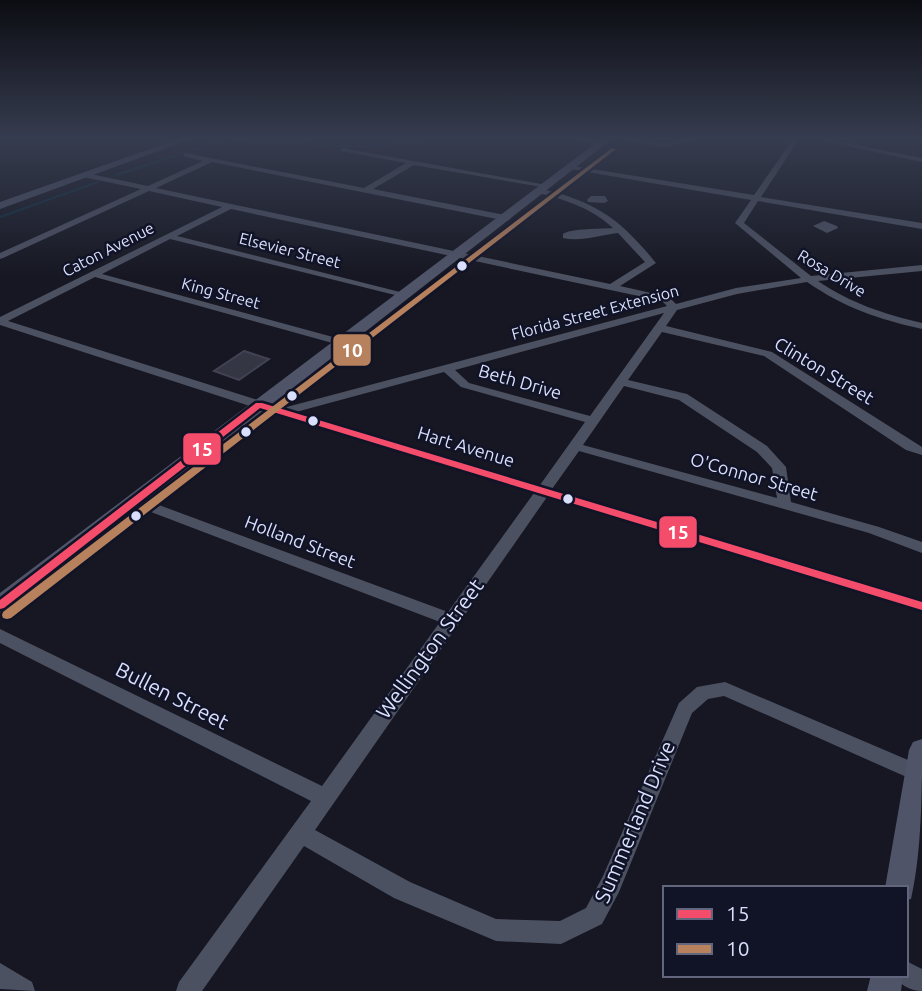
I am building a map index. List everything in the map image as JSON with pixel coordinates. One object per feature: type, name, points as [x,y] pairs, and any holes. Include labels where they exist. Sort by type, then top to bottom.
[{"type":"street","points":[[0,206],[58,185]]},
{"type":"street","points":[[136,185],[666,299],[674,307]]},
{"type":"street","points":[[0,256],[156,185]]},
{"type":"street","points":[[341,185],[507,218]]},
{"type":"street","points":[[366,190],[374,185]]},
{"type":"street","points":[[526,185],[591,200]]},
{"type":"street","points":[[0,605],[340,342],[548,185]]},
{"type":"street","points":[[674,185],[922,226]]},
{"type":"street","points":[[753,199],[763,185]]},
{"type":"street","points":[[572,197],[605,214],[651,263],[611,288]]},
{"type":"street","name":"Rosa Drive","points":[[753,199],[739,223],[795,272],[849,304],[877,316],[922,326]]},
{"type":"street","name":"Caton Avenue","points":[[0,322],[230,205]]},
{"type":"street","points":[[824,223],[827,211]]},
{"type":"street","points":[[582,234],[621,230]]},
{"type":"street","name":"Elsevier Street","points":[[169,236],[403,294]]},
{"type":"street","name":"Florida Street Extension","points":[[282,412],[736,291],[808,279],[922,268]]},
{"type":"street","name":"King Street","points":[[93,274],[340,342]]},
{"type":"street","name":"Wellington Street","points":[[188,991],[674,307]]},
{"type":"street","name":"Hart Avenue","points":[[0,322],[259,405],[922,606]]},
{"type":"street","name":"Clinton Street","points":[[659,328],[768,354],[922,451]]},
{"type":"street","name":"Beth Drive","points":[[445,367],[459,381],[474,388],[592,420]]},
{"type":"street","points":[[620,381],[683,397],[762,449],[779,467],[785,506]]},
{"type":"street","name":"O'Connor Street","points":[[574,446],[874,530],[922,548]]},
{"type":"street","name":"Holland Street","points":[[135,501],[451,620]]},
{"type":"street","name":"Bullen Street","points":[[0,635],[324,797]]},
{"type":"street","name":"Summerland Drive","points":[[299,832],[402,890],[496,930],[561,933],[594,916],[611,884],[685,708],[703,692],[725,689],[920,762]]},
{"type":"street","points":[[900,886],[920,762]]},
{"type":"street","points":[[0,975],[23,991]]},
{"type":"building","points":[[244,351],[269,359],[239,380],[214,371]]},
{"type":"waterway","points":[[0,217],[89,185]]},
{"type":"transit line","name":"10","points":[[7,615],[567,185]]},
{"type":"transit line","name":"15","points":[[0,605],[259,405],[922,606]]}]
